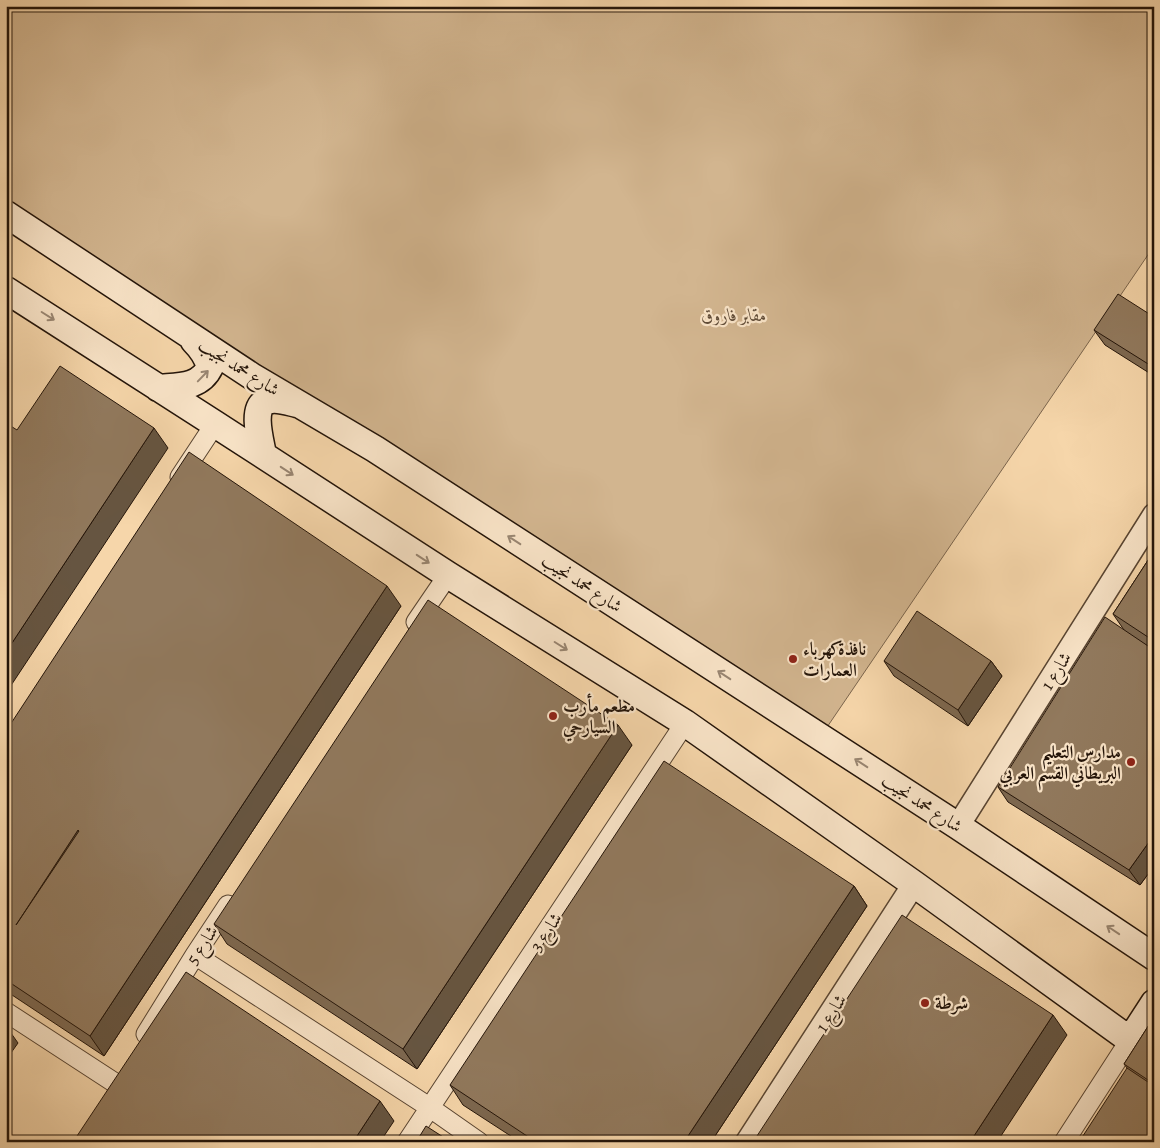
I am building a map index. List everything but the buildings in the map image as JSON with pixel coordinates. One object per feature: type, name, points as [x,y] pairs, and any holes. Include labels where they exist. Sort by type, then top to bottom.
[{"type":"main road","name":"شارع محمد نجيب","points":[[6,214],[183,331],[297,404],[383,455],[958,826],[1154,957]]},
{"type":"main road","points":[[6,290],[448,575],[685,723],[914,884],[1130,1040],[1154,1003]]},
{"type":"main road","points":[[158,388],[194,383],[207,374],[210,367],[204,352],[183,331]]},
{"type":"main road","points":[[263,455],[257,420],[257,412],[260,406],[265,401],[274,400],[297,404]]},
{"type":"street","points":[[171,490],[215,424]]},
{"type":"street","name":"شارع 1","points":[[958,826],[1154,515]]},
{"type":"street","points":[[409,633],[448,575]]},
{"type":"street","name":"شارع 3","points":[[407,1142],[685,723]]},
{"type":"street","name":"شارع 1","points":[[747,1142],[914,884]]},
{"type":"street","name":"شارع 5","points":[[135,1051],[239,889]]},
{"type":"street","points":[[195,955],[429,1107],[479,1142]]},
{"type":"street","points":[[6,1012],[110,1090],[125,1067]]},
{"type":"street","points":[[1064,1142],[1130,1040]]},
{"type":"green space","name":"مقابر فاروق","points":[[6,6],[1154,6],[1154,246],[821,736],[6,213]]},
{"type":"place","name":"نافذةكهرباء العمارات","points":[[793,659]]},
{"type":"place","name":"مطعم مأرب السيارحي","points":[[553,716]]},
{"type":"place","name":"مدارس التعليم البريطاني القسم العربي","points":[[1131,762]]},
{"type":"place","name":"شرطة","points":[[925,1003]]}]
